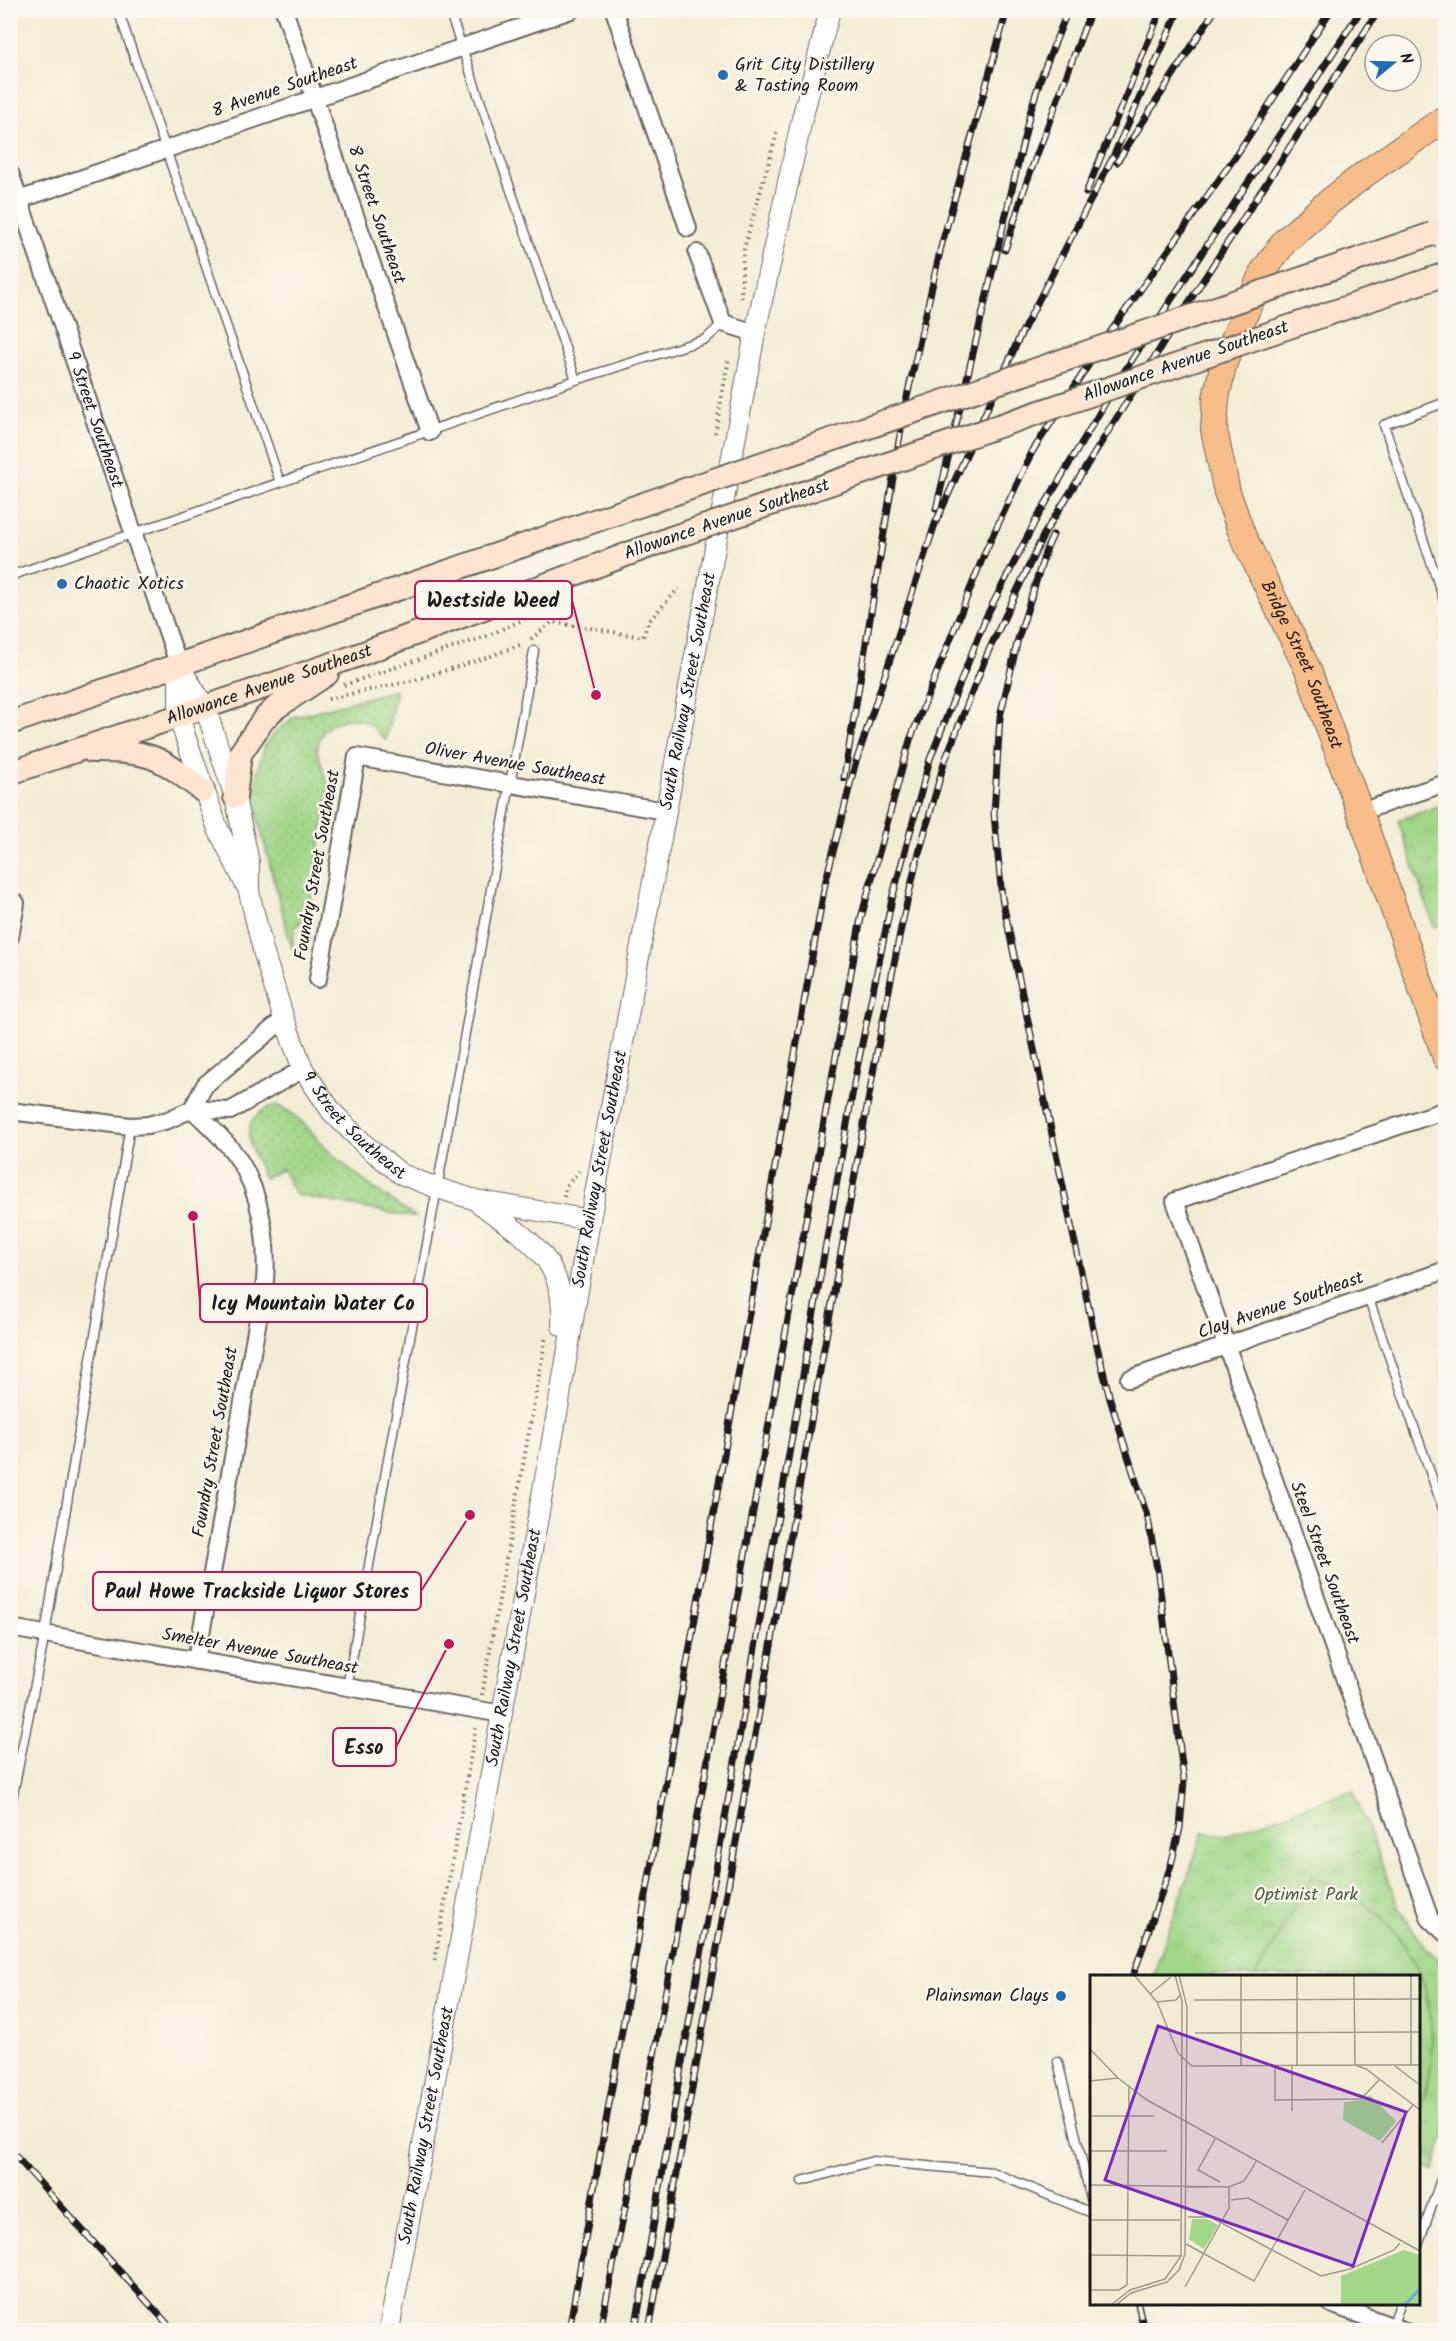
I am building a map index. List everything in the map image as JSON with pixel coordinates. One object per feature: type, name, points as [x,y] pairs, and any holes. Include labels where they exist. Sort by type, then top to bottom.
[{"type":"main road","name":"Bridge Street Southeast","points":[[1446,118],[1366,173],[1284,242],[1263,272],[1224,362],[1216,398],[1214,430],[1227,492],[1242,534],[1308,670],[1446,1058]]},
{"type":"main road","points":[[10,723],[1438,231]]},
{"type":"main road","name":"Allowance Avenue Southeast","points":[[10,773],[354,657],[671,538],[1446,274]]},
{"type":"main road","points":[[235,797],[240,754],[262,720],[274,709],[354,657]]},
{"type":"main road","points":[[69,752],[145,753],[170,764],[203,791]]},
{"type":"street","name":"8 Street Southeast","points":[[284,10],[430,432]]},
{"type":"street","name":"8 Avenue Southeast","points":[[15,201],[571,10]]},
{"type":"street","points":[[615,10],[688,228]]},
{"type":"street","name":"South Railway Street Southeast","points":[[389,2331],[558,1408],[590,1220],[755,333],[802,119],[830,10]]},
{"type":"street","name":"9 Street Southeast","points":[[10,173],[15,201],[179,666],[205,707],[235,797],[249,862],[249,892]]},
{"type":"street","points":[[697,253],[723,323],[755,333]]},
{"type":"street","name":"9 Street Southeast","points":[[179,666],[179,715],[203,791],[218,829],[249,892],[264,954],[284,1019],[303,1069],[332,1112],[365,1145],[401,1174],[476,1200],[590,1220]]},
{"type":"street","name":"Oliver Avenue Southeast","points":[[357,757],[665,811]]},
{"type":"street","name":"Foundry Street Southeast","points":[[318,979],[357,757]]},
{"type":"street","points":[[1360,813],[1446,783]]},
{"type":"street","points":[[10,937],[16,903]]},
{"type":"street","points":[[192,1109],[205,1085],[284,1019]]},
{"type":"street","points":[[10,1111],[130,1126],[148,1125],[168,1120],[192,1109],[230,1111],[303,1069]]},
{"type":"street","name":"Foundry Street Southeast","points":[[192,1109],[228,1146],[243,1168],[257,1203],[265,1234],[267,1261],[196,1661]]},
{"type":"street","name":"Steel Street Southeast","points":[[1446,1110],[1175,1201],[1430,1918],[1446,1934]]},
{"type":"street","points":[[476,1200],[542,1254],[556,1273],[563,1303],[558,1408]]},
{"type":"street","name":"Clay Avenue Southeast","points":[[1129,1379],[1446,1270]]},
{"type":"street","name":"Smelter Avenue Southeast","points":[[10,1628],[502,1714]]},
{"type":"street","points":[[1334,2305],[1397,2329]]},
{"type":"lane","points":[[118,10],[280,482]]},
{"type":"lane","points":[[449,10],[576,380]]},
{"type":"lane","points":[[10,576],[576,380],[706,339],[723,323]]},
{"type":"lane","points":[[1446,402],[1384,425],[1446,606]]},
{"type":"lane","points":[[347,1688],[534,651]]},
{"type":"lane","points":[[10,1809],[45,1634],[130,1126]]},
{"type":"lane","points":[[1368,1297],[1446,1517]]},
{"type":"lane","points":[[1058,2062],[1090,2195]]},
{"type":"lane","points":[[802,2181],[873,2161],[992,2172],[1090,2212]]},
{"type":"lane","points":[[1420,2243],[1446,2165]]},
{"type":"lane","points":[[1397,2329],[1400,2305]]},
{"type":"path","points":[[742,303],[743,252],[779,126]]},
{"type":"path","points":[[322,700],[415,680],[499,654],[528,641],[552,622],[643,637],[648,622],[679,588]]},
{"type":"path","points":[[334,689],[487,636]]},
{"type":"path","points":[[483,1689],[547,1328]]},
{"type":"green space","points":[[396,690],[386,740],[367,722],[350,718],[333,723],[324,730],[319,740],[317,751],[329,788],[310,907],[304,919],[295,927],[292,949],[254,796],[265,745],[276,731],[294,717]]},
{"type":"green space","points":[[1445,804],[1445,923],[1434,927],[1398,820]]},
{"type":"green space","points":[[276,1105],[301,1121],[354,1174],[417,1218],[296,1195],[282,1169],[264,1178],[251,1145],[250,1126],[254,1118]]},
{"type":"green space","name":"Optimist Park","points":[[1353,1790],[1400,1910],[1425,1948],[1445,1963],[1445,2133],[1433,2171],[1420,2165],[1420,1975],[1153,1975],[1203,1832],[1226,1835]]},
{"type":"green space","points":[[1312,1877],[1341,1889],[1373,1910],[1392,1929],[1407,1950],[1420,1975],[1256,1975]]},
{"type":"green space","points":[[1420,1976],[1427,1998],[1431,2024],[1427,2084],[1420,2111]]},
{"type":"railway","points":[[844,778],[904,410],[941,247],[1007,10]]},
{"type":"railway","points":[[936,509],[1030,113],[1040,80],[1068,10]]},
{"type":"railway","points":[[1005,250],[1026,184],[1091,10]]},
{"type":"railway","points":[[1086,193],[1161,10]]},
{"type":"railway","points":[[569,2330],[825,884],[855,765],[935,524],[1021,334],[1113,157],[1179,10]]},
{"type":"railway","points":[[1117,162],[1215,10]]},
{"type":"railway","points":[[600,2330],[637,2149],[861,918],[910,740],[985,552],[1032,452],[1106,338],[1235,157],[1331,10]]},
{"type":"railway","points":[[635,2330],[856,1073],[892,899],[930,759],[986,617],[1037,518],[1120,378],[1361,10]]},
{"type":"railway","points":[[649,2330],[875,1062],[901,928],[944,763],[988,652],[1044,534],[1196,291],[1379,10]]},
{"type":"railway","points":[[1053,535],[1046,550],[1018,639],[1000,717],[994,814],[1002,898],[1095,1338],[1110,1399],[1148,1519],[1158,1574],[1184,1781],[1180,1828],[1171,1865],[1133,1975]]},
{"type":"railway","points":[[10,2150],[173,2330]]},
{"type":"railway","points":[[1138,2305],[1144,2330]]},
{"type":"place","name":"Grit City Distillery & Tasting Room","points":[[723,75]]},
{"type":"place","name":"Chaotic Xotics","points":[[62,584]]},
{"type":"place","name":"Westside Weed","points":[[596,695]]},
{"type":"place","name":"Icy Mountain Water Co","points":[[193,1216]]},
{"type":"place","name":"Paul Howe Trackside Liquor Stores","points":[[470,1515]]},
{"type":"place","name":"Esso","points":[[449,1644]]},
{"type":"place","name":"Plainsman Clays","points":[[1061,1996]]}]
